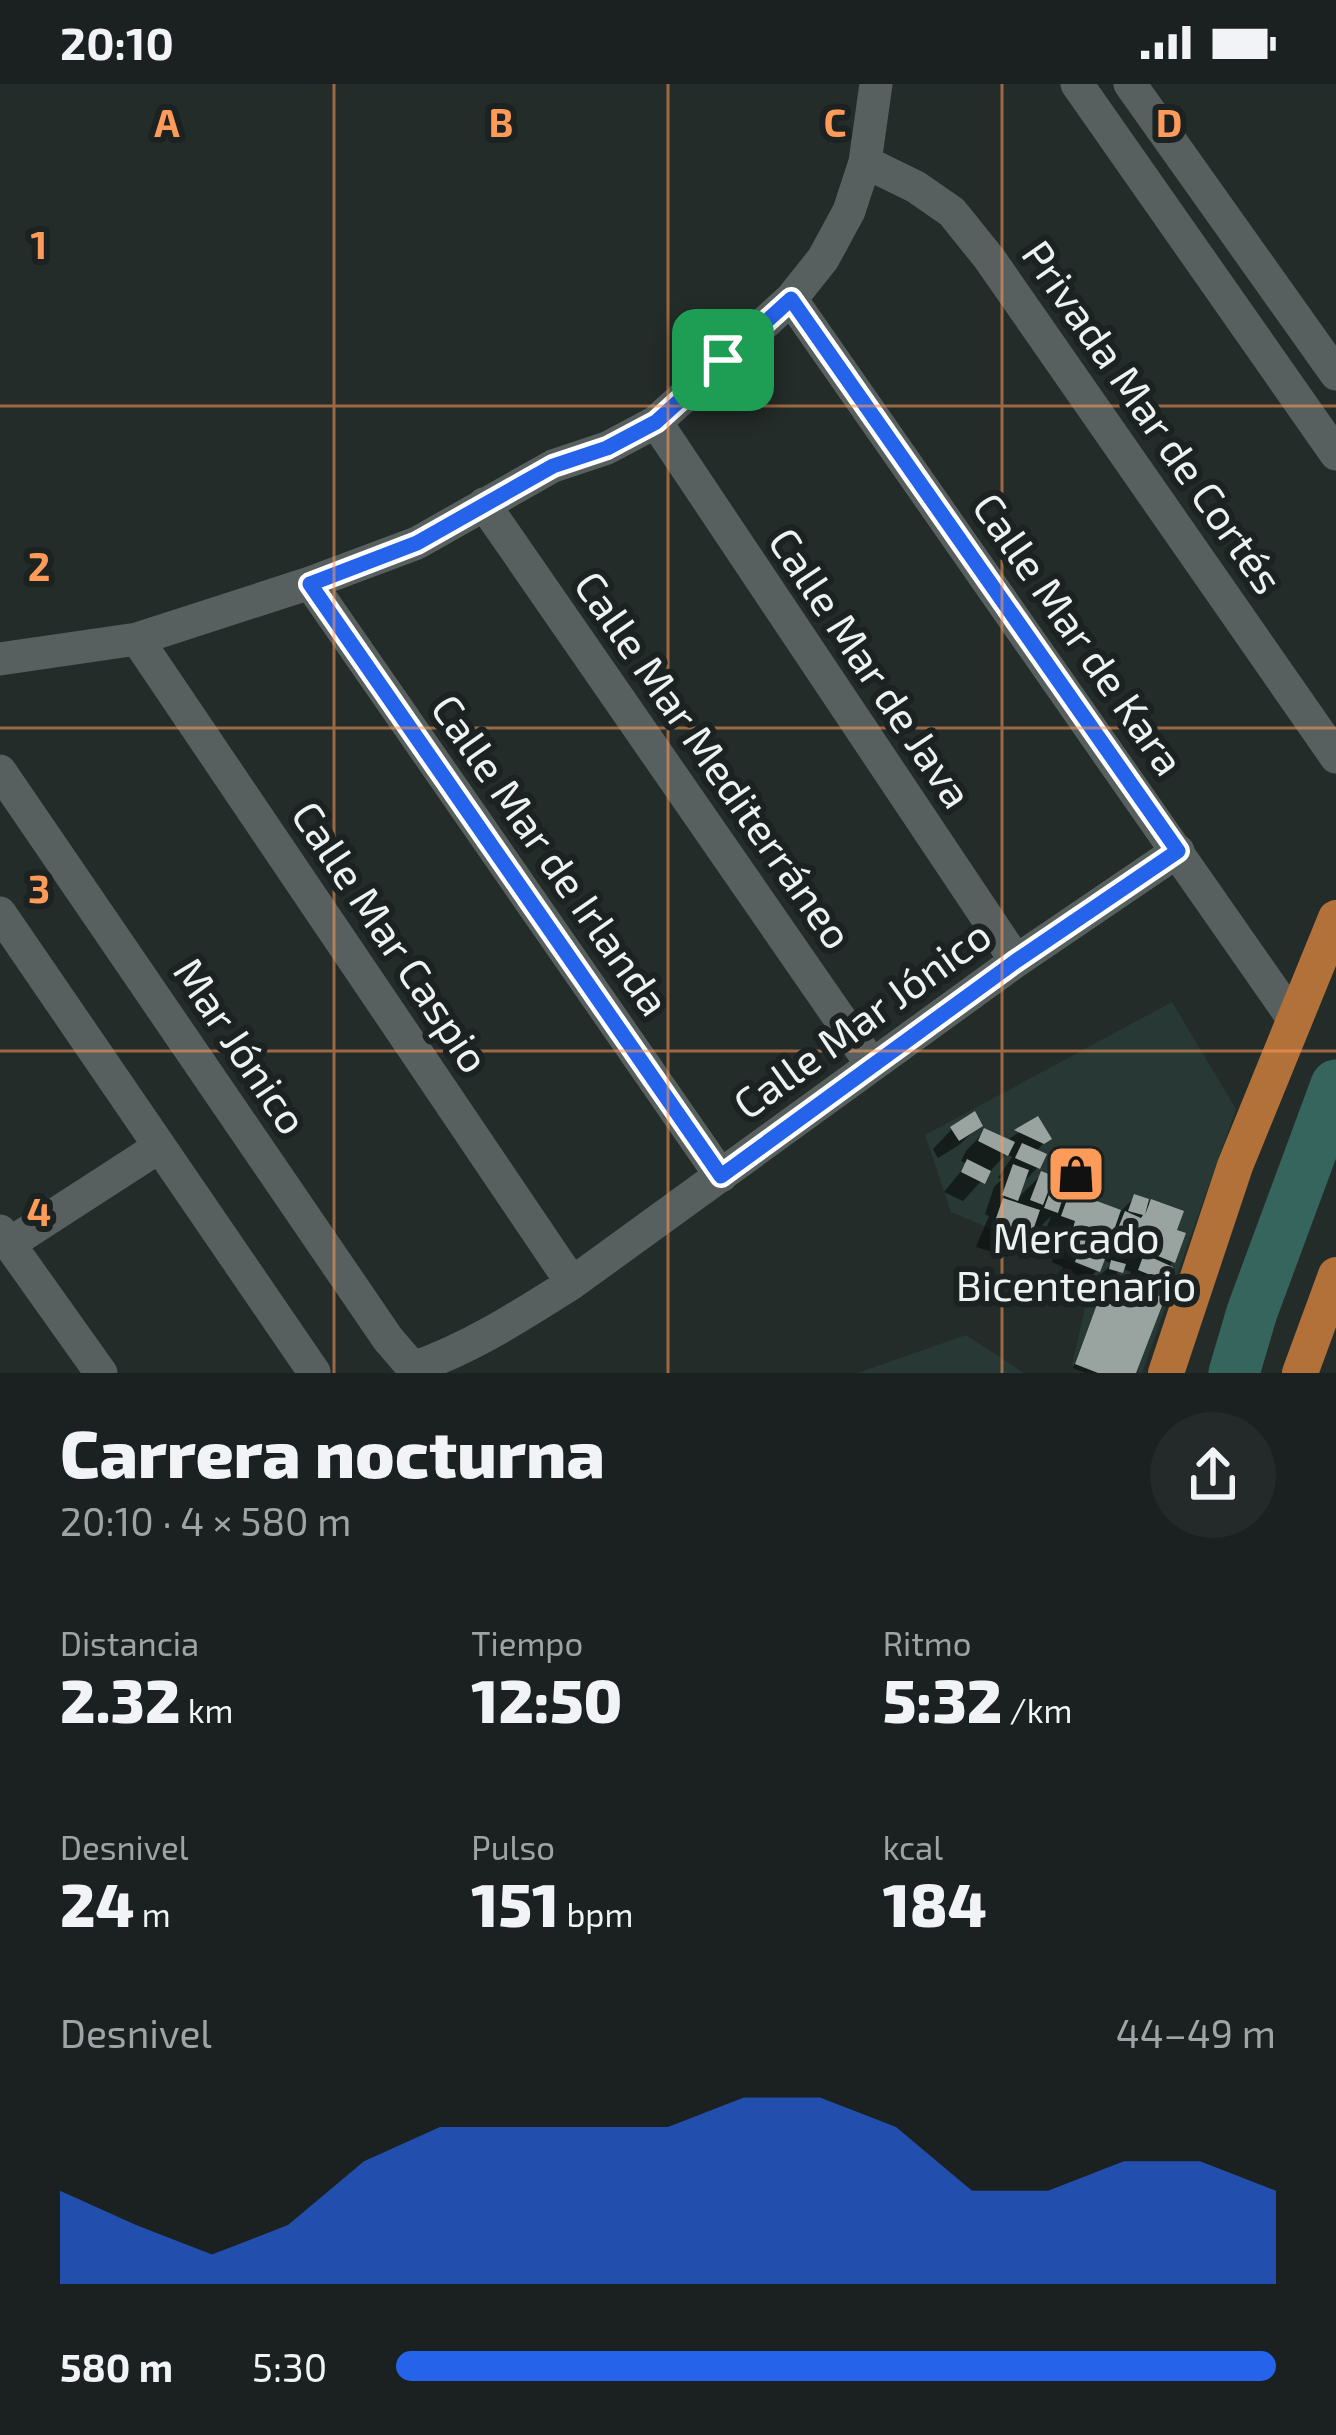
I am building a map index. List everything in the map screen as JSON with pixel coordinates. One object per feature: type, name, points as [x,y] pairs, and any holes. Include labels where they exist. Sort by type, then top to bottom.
[{"type":"main road","points":[[1166,1373],[1235,1166],[1336,918]]},
{"type":"main road","points":[[1300,1373],[1333,1289]]},
{"type":"street","points":[[0,659],[137,639],[310,584],[417,543],[553,466],[607,448],[656,422],[791,299],[823,259],[841,227],[865,162],[876,84]]},
{"type":"street","points":[[1077,84],[1336,454]]},
{"type":"street","points":[[1130,84],[1336,374]]},
{"type":"street","name":"Privada Mar de Cortés","points":[[865,162],[916,187],[952,212],[977,242],[1336,758]]},
{"type":"street","name":"Calle Mar de Kara","points":[[791,299],[1294,1020]]},
{"type":"street","name":"Calle Mar de Java","points":[[656,422],[1016,961]]},
{"type":"street","name":"Calle Mar Mediterráneo","points":[[484,504],[872,1065]]},
{"type":"street","name":"Calle Mar de Irlanda","points":[[310,584],[721,1176]]},
{"type":"street","name":"Calle Mar Caspio","points":[[137,639],[572,1283]]},
{"type":"street","name":"Mar Jónico","points":[[0,771],[412,1368]]},
{"type":"street","name":"Calle Mar Jónico","points":[[412,1368],[495,1332],[572,1283],[1016,961],[1178,851]]},
{"type":"street","points":[[0,913],[314,1372]]},
{"type":"street","points":[[101,1373],[5,1238],[159,1147]]},
{"type":"shaded area","name":"Mercado Bicentenario","points":[[1172,1002],[1236,1109],[1142,1373],[1086,1373],[1072,1365],[1093,1272],[951,1212],[925,1135]]},
{"type":"shaded area","points":[[966,1335],[1024,1373],[858,1373]]},
{"type":"building","points":[[975,1111],[983,1126],[959,1141],[950,1127]]},
{"type":"building","points":[[1038,1116],[1052,1139],[1044,1144],[1014,1130]]},
{"type":"building","points":[[984,1128],[1015,1142],[1008,1156],[978,1141]]},
{"type":"building","points":[[1022,1143],[1047,1154],[1040,1169],[1015,1158]]},
{"type":"building","points":[[967,1159],[991,1171],[985,1184],[961,1172]]},
{"type":"building","points":[[1013,1164],[1029,1170],[1018,1201],[1002,1195]]},
{"type":"building","points":[[1041,1171],[1054,1176],[1043,1205],[1030,1200]]},
{"type":"building","points":[[1051,1189],[1064,1194],[1058,1213],[1044,1208]]},
{"type":"building","points":[[1070,1191],[1121,1210],[1111,1239],[1081,1230],[1112,1243],[1106,1257],[1092,1251],[1105,1259],[1100,1272],[1075,1262],[1080,1247],[1069,1243],[1075,1221],[1061,1216]]},
{"type":"building","points":[[1134,1194],[1149,1199],[1145,1215],[1151,1199],[1184,1211],[1177,1230],[1186,1233],[1175,1263],[1114,1238],[1125,1211],[1143,1215],[1128,1211]]},
{"type":"building","points":[[1003,1198],[1040,1210],[1030,1239],[993,1227]]},
{"type":"building","points":[[1144,1254],[1173,1267],[1164,1288],[1151,1282],[1153,1276],[1138,1270]]},
{"type":"building","points":[[1111,1260],[1126,1264],[1123,1273],[1109,1269]]},
{"type":"building","points":[[1107,1277],[1165,1298],[1136,1373],[1098,1373],[1075,1364]]},
{"type":"waterway","points":[[1234,1373],[1336,1085]]},
{"type":"place","name":"Mercado Bicentenario","points":[[1076,1174]]},
{"type":"route","points":[[791,299],[1178,851],[1016,961],[721,1176],[310,584],[417,543],[553,466],[607,448],[656,422],[723,360],[791,299]]}]
